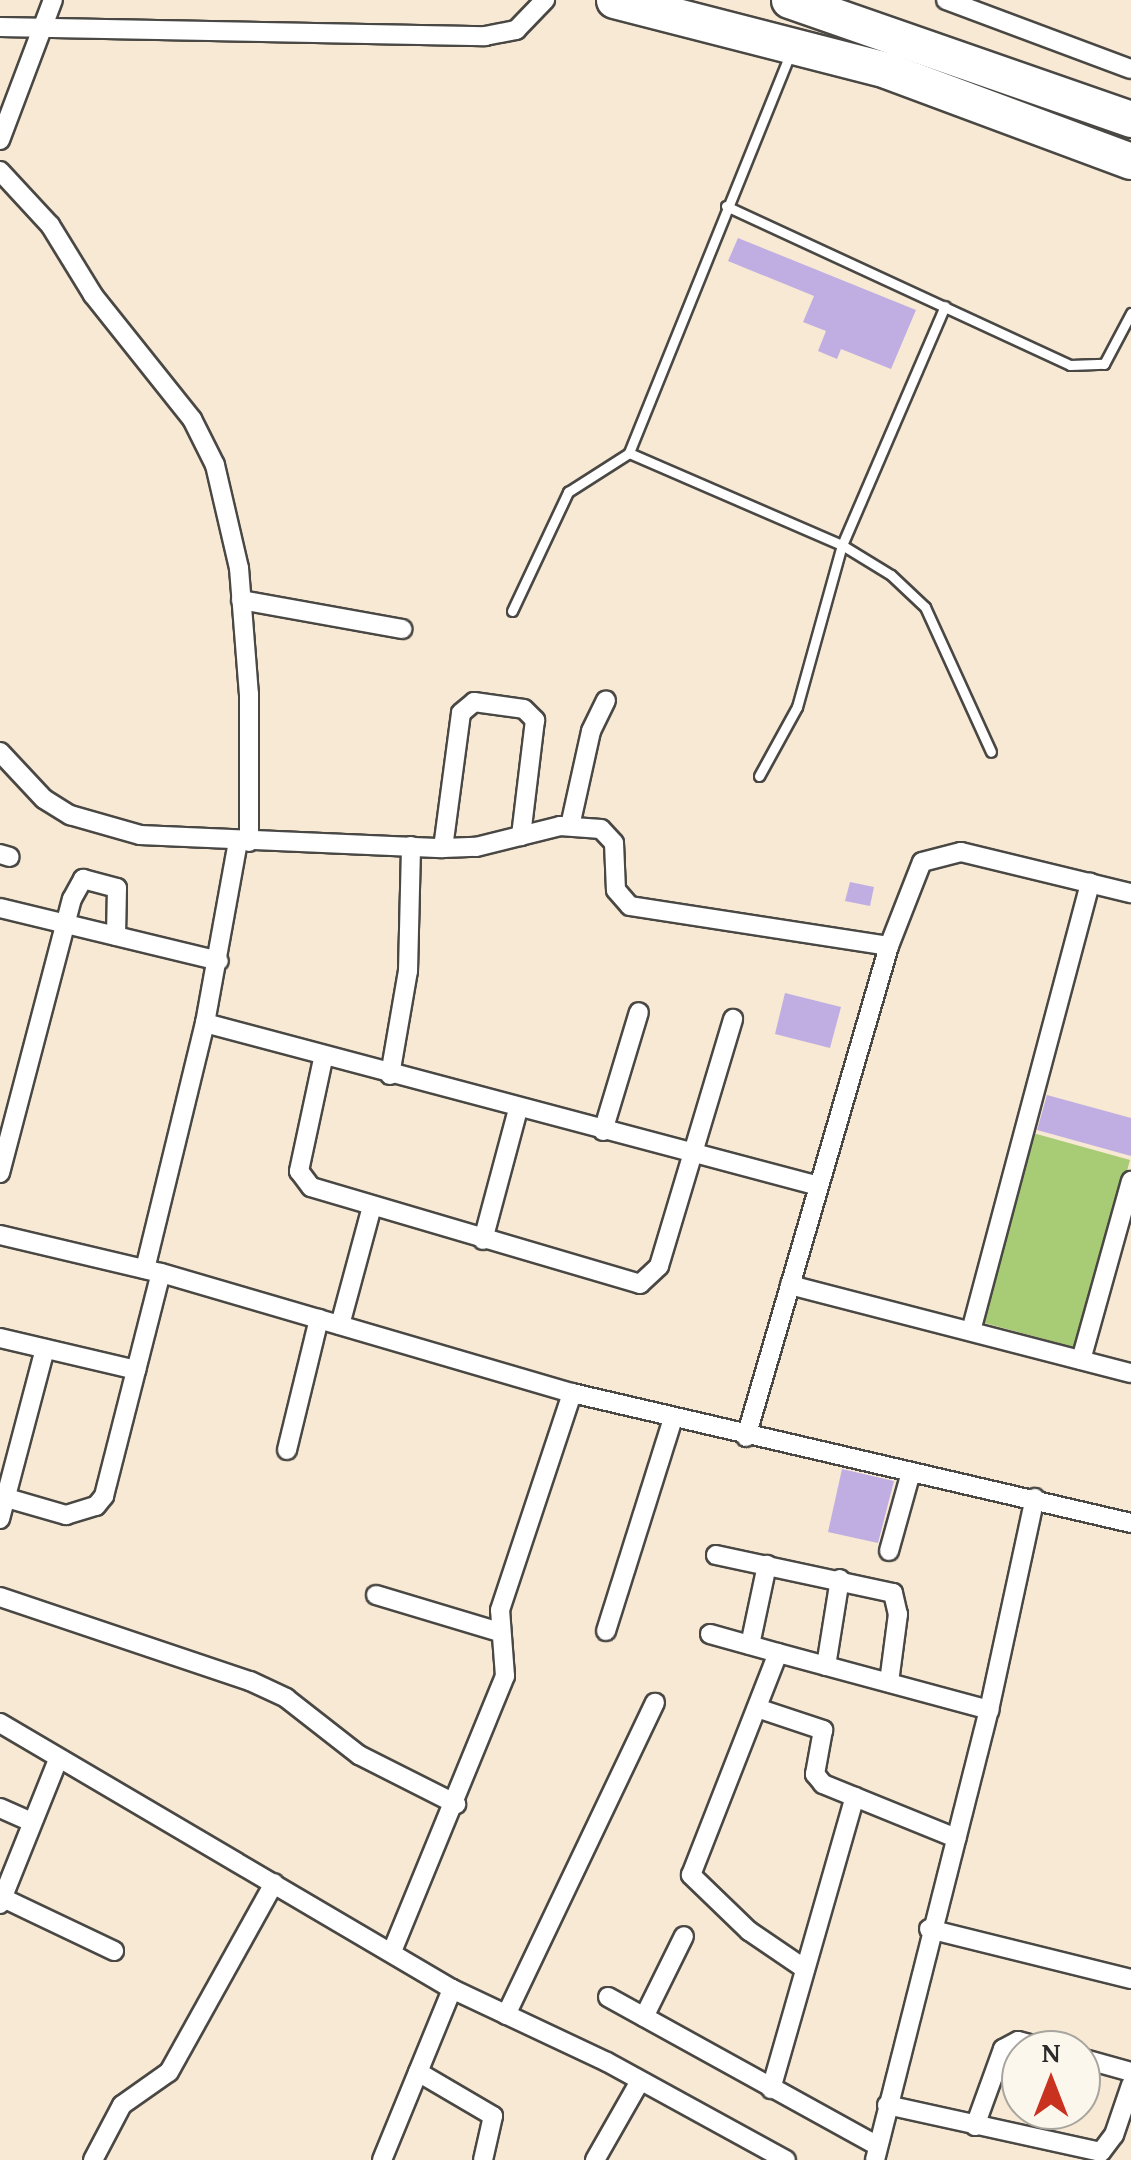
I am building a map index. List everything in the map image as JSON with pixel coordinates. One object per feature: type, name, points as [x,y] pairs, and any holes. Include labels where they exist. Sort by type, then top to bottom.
[{"type":"highway","points":[[614,0],[794,44],[903,76],[1131,161]]},
{"type":"highway","points":[[789,0],[1131,119]]},
{"type":"street","points":[[0,140],[53,0]]},
{"type":"street","points":[[0,27],[485,36],[516,30],[545,0]]},
{"type":"street","points":[[946,0],[1131,69]]},
{"type":"street","points":[[0,171],[50,225],[93,295],[192,419],[229,511],[242,600],[244,842],[153,1271],[136,1370],[96,1506],[66,1514],[3,1497]]},
{"type":"street","points":[[242,600],[402,629]]},
{"type":"street","points":[[570,826],[591,730],[606,700]]},
{"type":"street","points":[[443,848],[461,714],[474,702],[524,710],[535,720],[521,836]]},
{"type":"street","points":[[0,752],[44,799],[93,826],[244,842],[443,848],[570,826],[609,836],[616,890],[630,906],[889,946]]},
{"type":"street","points":[[390,1074],[408,970],[412,846]]},
{"type":"street","points":[[746,1437],[889,946],[910,882],[922,862],[940,852],[1131,893]]},
{"type":"street","points":[[0,1173],[76,886],[93,877],[117,888],[116,936]]},
{"type":"street","points":[[970,1332],[1090,883]]},
{"type":"street","points":[[0,908],[218,961]]},
{"type":"street","points":[[603,1131],[639,1012]]},
{"type":"street","points":[[323,1059],[302,1178],[372,1206],[640,1284],[659,1266],[733,1019]]},
{"type":"street","points":[[205,1024],[323,1059],[819,1186]]},
{"type":"street","points":[[482,1240],[518,1109]]},
{"type":"street","points":[[1081,1360],[1131,1181]]},
{"type":"street","points":[[340,1325],[372,1206]]},
{"type":"street","points":[[0,1235],[153,1271],[572,1393],[746,1437],[1034,1498],[1131,1523]]},
{"type":"street","points":[[790,1286],[1131,1372]]},
{"type":"street","points":[[287,1450],[319,1319]]},
{"type":"street","points":[[0,1338],[136,1370]]},
{"type":"street","points":[[0,1519],[45,1348]]},
{"type":"street","points":[[392,1949],[456,1804],[505,1676],[500,1610],[572,1393]]},
{"type":"street","points":[[606,1630],[673,1418]]},
{"type":"street","points":[[889,1551],[911,1472]]},
{"type":"street","points":[[608,1997],[876,2153],[929,1928],[990,1710],[1034,1498]]},
{"type":"street","points":[[716,1555],[880,1588],[898,1601],[889,1682]]},
{"type":"street","points":[[750,1645],[767,1565]]},
{"type":"street","points":[[826,1666],[840,1580]]},
{"type":"street","points":[[376,1595],[499,1632]]},
{"type":"street","points":[[0,1598],[250,1681],[286,1698],[360,1754],[456,1804]]},
{"type":"street","points":[[710,1634],[990,1710]]},
{"type":"street","points":[[778,1653],[691,1875],[749,1932],[805,1970]]},
{"type":"street","points":[[506,2015],[655,1703]]},
{"type":"street","points":[[757,1708],[823,1730],[816,1778],[956,1838]]},
{"type":"street","points":[[0,1723],[58,1760],[392,1949],[452,1989],[640,2081],[786,2160]]},
{"type":"street","points":[[58,1760],[1,1901],[114,1951]]},
{"type":"street","points":[[771,2089],[855,1797]]},
{"type":"street","points":[[0,1808],[31,1822]]},
{"type":"street","points":[[93,2160],[122,2105],[168,2072],[274,1882]]},
{"type":"street","points":[[929,1928],[1131,1979]]},
{"type":"street","points":[[644,2017],[684,1936]]},
{"type":"street","points":[[382,2160],[452,1989]]},
{"type":"street","points":[[975,2126],[1001,2054]]},
{"type":"street","points":[[1101,2064],[1131,2072]]},
{"type":"street","points":[[418,2072],[493,2116],[483,2160]]},
{"type":"street","points":[[595,2160],[640,2081]]},
{"type":"street","points":[[888,2105],[1101,2152],[1114,2135],[1131,2085]]},
{"type":"lane","points":[[512,610],[568,492],[629,453],[794,44]]},
{"type":"lane","points":[[726,206],[1070,366],[1104,364],[1117,348],[1131,313]]},
{"type":"lane","points":[[758,776],[797,707],[842,545],[945,306]]},
{"type":"lane","points":[[629,453],[842,545],[892,575],[925,607],[991,752]]},
{"type":"green space","points":[[1033,1133],[1130,1160],[1078,1348],[981,1322]]},
{"type":"building","points":[[738,238],[916,310],[891,369],[841,349],[837,359],[818,351],[826,331],[803,322],[814,296],[728,261]]},
{"type":"building","points":[[850,882],[874,887],[870,906],[845,901]]},
{"type":"building","points":[[785,993],[841,1007],[830,1048],[775,1034]]},
{"type":"building","points":[[1047,1095],[1131,1118],[1131,1156],[1037,1130]]},
{"type":"building","points":[[842,1469],[894,1481],[878,1543],[828,1532]]}]
